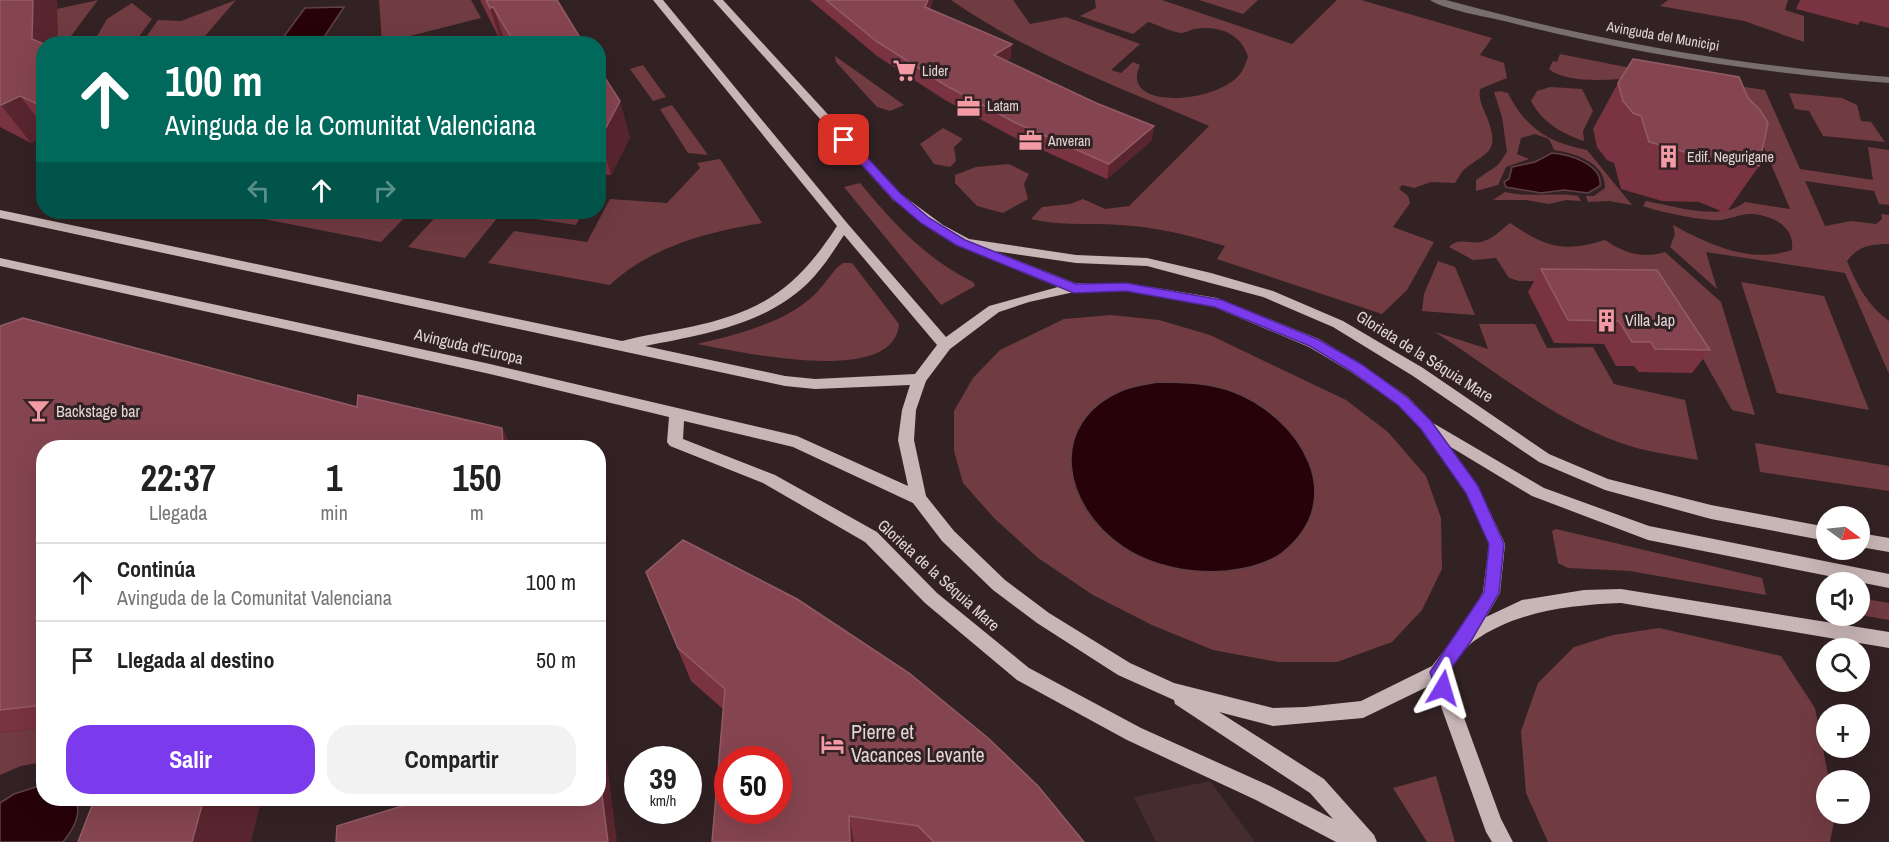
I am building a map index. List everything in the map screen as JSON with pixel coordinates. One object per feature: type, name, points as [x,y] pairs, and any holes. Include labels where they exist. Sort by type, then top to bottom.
[{"type":"main road","points":[[658,0],[843,226],[945,345]]},
{"type":"main road","points":[[718,0],[897,197],[925,221],[961,242],[1074,288]]},
{"type":"main road","name":"Avinguda d'Europa","points":[[0,214],[784,381],[834,383],[919,379]]},
{"type":"main road","name":"Avinguda d'Europa","points":[[620,346],[740,319],[770,303],[798,285],[819,261],[843,226]]},
{"type":"main road","name":"Glorieta de la Séquia Mare","points":[[961,242],[1076,259],[1147,262],[1211,277],[1268,294],[1338,324],[1418,372],[1544,459],[1605,484],[1711,512],[1816,532]]},
{"type":"main road","name":"Avinguda d'Europa","points":[[0,262],[677,413],[797,442],[919,498]]},
{"type":"main road","name":"Glorieta de la Séquia Mare","points":[[1126,287],[1163,292],[1217,303],[1267,322],[1314,343],[1356,368],[1403,401],[1426,425],[1472,490],[1497,544],[1491,593],[1466,636],[1438,672],[1363,709],[1305,716],[1273,717],[1172,691],[1124,669],[1043,618],[999,585],[948,536],[919,498],[906,440],[909,410],[919,379],[945,345],[994,309],[1027,298],[1074,288],[1126,287]]},
{"type":"main road","name":"Glorieta de la Séquia Mare","points":[[677,413],[675,442],[770,479],[872,537],[931,598],[1023,674],[1134,734],[1263,793],[1358,842]]},
{"type":"main road","points":[[1426,425],[1538,492],[1648,533],[1889,581]]},
{"type":"main road","points":[[1870,542],[1889,545]]},
{"type":"main road","points":[[1466,636],[1522,608],[1573,599],[1621,596],[1889,640]]},
{"type":"main road","points":[[1438,672],[1493,825],[1503,842]]},
{"type":"main road","points":[[1172,691],[1317,786],[1367,842]]},
{"type":"street","name":"Avinguda del Municipi","points":[[1435,0],[1542,29],[1674,54],[1804,73],[1889,80]]},
{"type":"shaded area","points":[[98,0],[71,36],[36,36],[36,42],[27,44],[57,9]]},
{"type":"shaded area","points":[[236,0],[205,36],[147,36],[158,20],[181,21]]},
{"type":"shaded area","points":[[379,0],[471,0],[481,18],[410,36],[382,36]]},
{"type":"shaded area","points":[[951,0],[1013,0],[1030,24],[1066,17],[1140,44],[1111,70],[1121,73],[1133,62],[1140,65],[1137,80],[1143,90],[1156,96],[1173,98],[1192,96],[1212,92],[1228,84],[1244,68],[1248,57],[1245,49],[1227,32],[1212,28],[1194,29],[1181,33],[1148,22],[1133,34],[1080,16],[1096,8],[1095,0],[1162,0],[1292,44],[1337,0],[1361,0],[1492,38],[1480,55],[1504,63],[1507,78],[1480,89],[1481,101],[1491,131],[1492,145],[1489,150],[1464,170],[1455,183],[1431,182],[1414,188],[1402,185],[1399,189],[1408,196],[1410,203],[1393,227],[1434,242],[1407,290],[1382,314],[1217,259],[1225,246],[1145,227],[1056,223],[1031,219],[1042,207],[1070,204],[1083,199],[1105,209],[1129,206],[1209,126],[1044,54],[981,20]]},
{"type":"shaded area","points":[[1199,0],[1258,0],[1243,14]]},
{"type":"shaded area","points":[[1668,0],[1788,0],[1785,10],[1804,16],[1804,42],[1744,21],[1660,6]]},
{"type":"shaded area","points":[[132,3],[152,19],[139,36],[97,36],[107,19]]},
{"type":"shaded area","points":[[344,7],[325,36],[284,36],[305,8]]},
{"type":"shaded area","points":[[1560,54],[1666,75],[1605,80],[1573,78],[1559,75],[1549,69],[1553,61],[1557,62]]},
{"type":"shaded area","points":[[835,56],[904,105],[890,111],[877,107],[836,62]]},
{"type":"shaded area","points":[[643,65],[666,97],[653,101],[630,69]]},
{"type":"shaded area","points":[[1738,86],[1765,90],[1800,169],[1873,180],[1868,147],[1889,150],[1889,205],[1879,204],[1874,191],[1805,181],[1825,226],[1851,221],[1876,224],[1882,219],[1881,214],[1889,215],[1889,244],[1865,247],[1847,261],[1864,294],[1875,309],[1889,321],[1889,374],[1845,273],[1706,252],[1717,289],[1670,247],[1675,234],[1673,225],[1731,250],[1746,254],[1776,254],[1792,250],[1790,235],[1782,224],[1761,215],[1742,215],[1723,220],[1712,220],[1677,215],[1643,206],[1646,201],[1710,212],[1735,208],[1745,202],[1790,209]]},
{"type":"shaded area","points":[[1550,87],[1582,89],[1593,111],[1583,131],[1584,141],[1553,126],[1536,109],[1531,101],[1537,91]]},
{"type":"shaded area","points":[[1494,92],[1508,93],[1522,116],[1540,132],[1561,143],[1587,150],[1632,205],[1609,201],[1588,202],[1586,196],[1594,196],[1605,188],[1600,172],[1580,157],[1554,150],[1549,139],[1535,134],[1521,138],[1517,154],[1529,159],[1506,167],[1498,185],[1476,191],[1476,180],[1498,165],[1507,152],[1502,117]]},
{"type":"shaded area","points":[[1789,93],[1842,98],[1857,105],[1861,121],[1871,122],[1885,142],[1823,136],[1809,111],[1795,109]]},
{"type":"shaded area","points":[[672,105],[708,155],[688,153],[660,109]]},
{"type":"shaded area","points":[[943,128],[963,139],[954,147],[956,161],[950,167],[934,164],[920,144]]},
{"type":"shaded area","points":[[1552,153],[1567,155],[1590,166],[1599,178],[1600,186],[1588,193],[1564,190],[1541,193],[1506,187],[1504,182],[1509,179],[1512,167],[1535,162]]},
{"type":"shaded area","points":[[720,159],[762,223],[721,231],[681,243],[643,260],[610,285],[488,263],[514,231],[587,242],[599,219],[606,219],[606,206],[610,199],[667,203],[700,168],[697,163]]},
{"type":"shaded area","points":[[1009,164],[1029,174],[1024,184],[1028,199],[1003,213],[977,206],[955,183],[955,175],[976,167]]},
{"type":"shaded area","points":[[860,183],[911,239],[940,262],[973,282],[975,286],[941,305],[844,187]]},
{"type":"shaded area","points":[[1505,192],[1524,195],[1578,196],[1581,201],[1566,200],[1549,204],[1526,200],[1493,200]]},
{"type":"shaded area","points":[[264,219],[403,219],[381,242]]},
{"type":"shaded area","points":[[434,219],[496,219],[465,258],[408,247]]},
{"type":"shaded area","points":[[537,219],[579,219],[576,225]]},
{"type":"shaded area","points":[[1510,223],[1534,238],[1555,245],[1577,246],[1605,240],[1634,254],[1649,255],[1665,252],[1721,302],[1755,415],[1732,410],[1660,283],[1519,281],[1509,278],[1496,258],[1473,260],[1449,247],[1457,242],[1485,241]]},
{"type":"shaded area","points":[[1438,261],[1455,267],[1475,315],[1422,311],[1424,294]]},
{"type":"shaded area","points":[[843,263],[852,263],[899,324],[891,344],[871,355],[844,360],[811,361],[777,358],[697,344],[758,327],[787,314],[812,297]]},
{"type":"shaded area","points":[[1741,282],[1824,296],[1869,410],[1777,393]]},
{"type":"shaded area","points":[[1111,315],[1159,320],[1210,335],[1346,400],[1388,432],[1426,476],[1441,518],[1442,569],[1422,610],[1392,642],[1337,662],[1278,662],[1213,650],[1152,625],[1093,595],[1038,558],[994,518],[963,483],[954,451],[954,411],[973,378],[1000,350],[1064,319]],"holes":[[[1158,382],[1215,388],[1268,411],[1124,547],[1096,524],[1081,502],[1074,483],[1071,465],[1078,430],[1103,401],[1122,390]]]},
{"type":"shaded area","points":[[1479,324],[1535,324],[1547,348],[1593,347],[1614,384],[1685,400],[1698,460],[1640,449],[1571,421],[1435,332],[1488,349]]},
{"type":"shaded area","points":[[1158,382],[1196,384],[1234,392],[1258,404],[1279,421],[1296,440],[1309,462],[1315,485],[1313,509],[1302,532],[1282,553],[1263,563],[1234,570],[1214,572],[1173,568],[1147,560],[1123,547],[1103,530],[1087,510],[1076,488],[1071,466],[1073,444],[1082,423],[1098,405],[1123,390]]},
{"type":"shaded area","points":[[1755,443],[1889,466],[1889,491],[1760,472]]},
{"type":"shaded area","points":[[1556,529],[1762,578],[1766,595],[1630,571],[1568,568],[1558,563],[1552,531]]},
{"type":"shaded area","points":[[1870,600],[1889,603],[1889,620],[1870,617]]},
{"type":"shaded area","points":[[1659,628],[1781,656],[1815,708],[1816,758],[1825,758],[1827,770],[1816,770],[1816,824],[1833,824],[1830,842],[1548,842],[1526,793],[1521,731],[1538,683],[1574,647],[1613,635]]},
{"type":"shaded area","points":[[36,728],[36,763],[21,766],[0,775],[0,733]]},
{"type":"shaded area","points":[[1436,776],[1455,842],[1427,842],[1393,788]]},
{"type":"shaded area","points":[[1210,781],[1255,842],[1156,842],[1134,797]]},
{"type":"shaded area","points":[[36,787],[36,806],[77,806],[76,821],[63,842],[0,842],[0,803],[14,794]]},
{"type":"building","points":[[0,0],[33,0],[32,39],[36,41],[36,103],[20,96],[0,104]]},
{"type":"building","points":[[486,0],[557,0],[579,36],[510,36],[493,7],[490,8]]},
{"type":"building","points":[[826,0],[928,0],[925,7],[1012,44],[994,55],[1096,103],[1154,126],[1109,164],[1016,123],[945,85],[876,41]]},
{"type":"building","points":[[1633,59],[1739,77],[1748,98],[1760,110],[1768,123],[1759,166],[1730,155],[1692,154],[1649,142],[1641,116],[1633,113],[1623,101],[1618,83]]},
{"type":"building","points":[[606,79],[620,101],[606,128]]},
{"type":"building","points":[[1541,269],[1657,270],[1710,350],[1655,349],[1651,342],[1632,342],[1619,321],[1568,320]]},
{"type":"building","points":[[23,318],[357,407],[358,395],[502,428],[503,440],[36,440],[36,706],[0,710],[0,326]]},
{"type":"building","points":[[683,540],[797,599],[909,673],[988,738],[1038,786],[1084,842],[934,842],[918,826],[849,816],[850,842],[712,842],[714,818],[714,824],[792,824],[792,746],[720,746],[725,689],[678,648],[646,572]]},
{"type":"building","points":[[92,806],[202,806],[192,842],[78,842]]},
{"type":"building","points":[[402,806],[603,806],[608,842],[336,842],[337,826]]},
{"type":"place","name":"Lider","points":[[904,71]]},
{"type":"place","name":"Latam","points":[[969,106]]},
{"type":"place","name":"Anveran","points":[[1030,141]]},
{"type":"place","name":"Edif. Negurigane","points":[[1669,157]]},
{"type":"place","name":"Villa Jap","points":[[1607,320]]},
{"type":"place","name":"Backstage bar","points":[[38,411]]},
{"type":"place","name":"Pierre et Vacances Levante","points":[[833,744]]},
{"type":"route","points":[[844,140],[897,197],[925,221],[961,242],[1074,288],[1126,287],[1217,303],[1314,343],[1356,368],[1403,401],[1426,425],[1472,490],[1497,544],[1491,593],[1466,636],[1438,672],[1443,688]]}]
